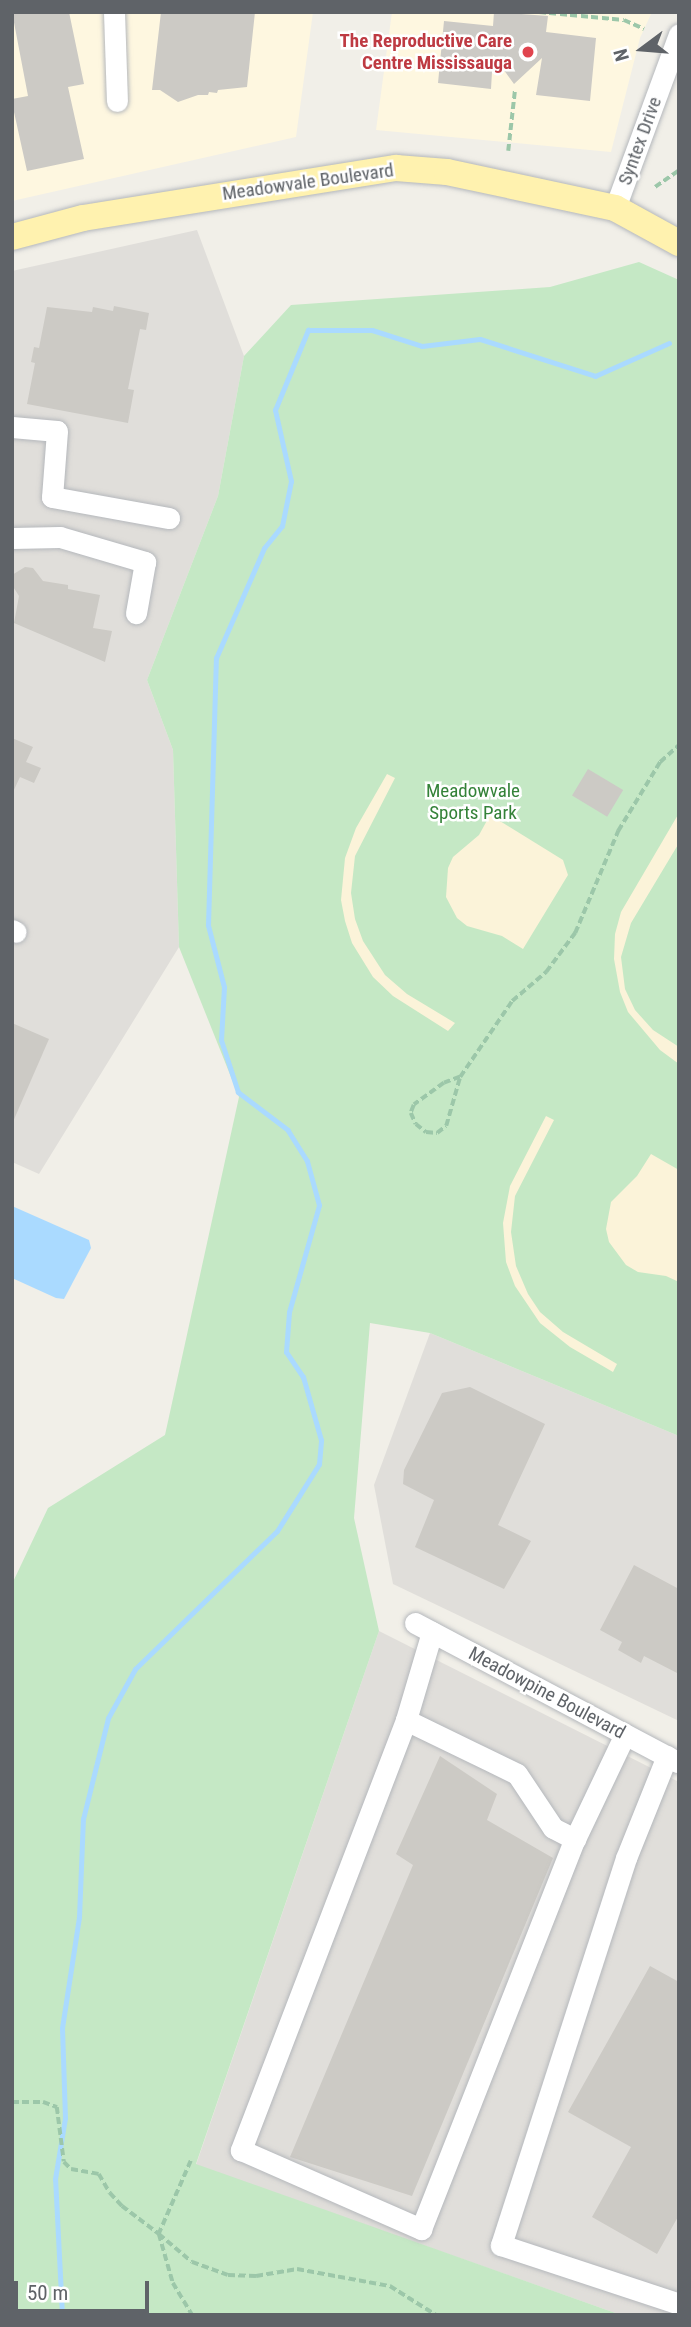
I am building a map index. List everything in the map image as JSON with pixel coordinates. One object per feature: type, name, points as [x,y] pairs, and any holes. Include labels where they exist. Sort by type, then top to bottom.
[{"type":"main road","name":"Meadowvale Boulevard","points":[[12,237],[83,218],[396,168],[447,172],[615,208],[679,243]]},
{"type":"street","points":[[114,12],[117,101]]},
{"type":"street","name":"Syntex Drive","points":[[615,208],[679,34]]},
{"type":"street","points":[[12,427],[57,431],[52,497],[169,518]]},
{"type":"street","points":[[12,538],[60,537],[145,562],[136,613]]},
{"type":"street","name":"Meadowpine Boulevard","points":[[406,1720],[423,1627],[673,1759]]},
{"type":"street","points":[[575,1839],[553,1828],[517,1774],[406,1720],[241,2150],[421,2228],[575,1839],[625,1734]]},
{"type":"street","points":[[673,1759],[626,1858],[501,2245],[679,2304]]},
{"type":"path","points":[[539,12],[624,20],[644,29]]},
{"type":"path","points":[[508,151],[515,88]]},
{"type":"path","points":[[655,187],[679,170]]},
{"type":"path","points":[[460,1077],[444,1083],[414,1105],[411,1113],[416,1124],[426,1132],[437,1133],[446,1126],[460,1077],[512,1001],[546,972],[575,933],[618,831],[660,762],[679,745]]},
{"type":"path","points":[[12,2102],[43,2102],[57,2107],[64,2162],[71,2169],[99,2174],[110,2193],[122,2206],[192,2262],[229,2275],[256,2276],[297,2269],[390,2287],[436,2315]]},
{"type":"path","points":[[191,2161],[159,2234],[173,2283],[192,2315]]},
{"type":"shaded area","points":[[12,12],[313,12],[296,137],[12,201]]},
{"type":"shaded area","points":[[392,12],[652,12],[640,38],[611,152],[376,130]]},
{"type":"shaded area","points":[[197,230],[244,356],[218,496],[147,680],[173,750],[179,947],[39,1174],[12,1162],[12,271]]},
{"type":"shaded area","points":[[430,1333],[679,1436],[679,1721],[393,1584],[374,1485]]},
{"type":"shaded area","points":[[379,1631],[679,1782],[679,2315],[621,2315],[196,2165]]},
{"type":"green space","name":"Meadowvale Sports Park","points":[[639,262],[679,280],[679,1436],[430,1333],[370,1323],[354,1518],[379,1631],[196,2164],[621,2315],[12,2315],[12,1584],[48,1508],[165,1435],[239,1097],[179,947],[173,750],[147,680],[218,496],[244,356],[291,305],[550,287]]},
{"type":"sand","points":[[387,774],[395,778],[355,856],[351,893],[355,919],[363,941],[385,975],[407,994],[455,1023],[448,1031],[393,996],[373,977],[352,943],[345,921],[341,900],[345,858],[356,828]]},
{"type":"sand","points":[[679,813],[679,843],[631,923],[621,957],[625,989],[635,1010],[653,1030],[679,1047],[679,1064],[660,1050],[628,1012],[620,992],[614,959],[615,934],[621,912]]},
{"type":"sand","points":[[490,815],[563,860],[568,875],[523,949],[502,936],[467,926],[457,918],[446,897],[448,868],[453,857],[479,835]]},
{"type":"sand","points":[[546,1116],[554,1120],[515,1196],[511,1232],[516,1266],[528,1294],[540,1312],[563,1332],[617,1364],[613,1372],[570,1347],[540,1323],[515,1286],[506,1262],[503,1223],[510,1186]]},
{"type":"sand","points":[[651,1154],[679,1170],[679,1282],[666,1276],[638,1272],[626,1265],[609,1242],[606,1229],[611,1202],[637,1176]]},
{"type":"water","points":[[12,1206],[89,1240],[91,1248],[64,1299],[12,1278]]},
{"type":"building","points":[[12,12],[69,12],[84,84],[68,87],[84,159],[27,171],[12,103],[12,99],[28,96]]},
{"type":"building","points":[[161,12],[255,12],[247,87],[218,90],[217,93],[209,92],[208,95],[198,95],[178,102],[160,90],[152,90]]},
{"type":"building","points":[[494,12],[548,16],[546,32],[596,38],[590,101],[536,95],[542,58],[514,84],[493,55],[491,89],[438,83],[444,21],[493,26]]},
{"type":"building","points":[[114,306],[149,313],[146,330],[140,329],[128,389],[134,390],[128,423],[27,404],[35,363],[31,362],[34,347],[39,348],[47,307],[92,312],[93,307],[113,311]]},
{"type":"building","points":[[25,567],[33,568],[43,581],[100,595],[93,628],[112,631],[105,662],[14,623],[19,596],[12,585],[12,575]]},
{"type":"building","points":[[12,738],[33,747],[26,762],[41,768],[34,783],[20,777],[12,794]]},
{"type":"building","points":[[588,769],[623,790],[607,817],[572,796]]},
{"type":"building","points":[[12,1023],[49,1039],[12,1124]]},
{"type":"building","points":[[470,1387],[545,1424],[498,1525],[531,1541],[504,1589],[415,1547],[434,1500],[403,1484],[404,1470],[442,1393]]},
{"type":"building","points":[[634,1565],[679,1589],[679,1674],[644,1656],[641,1663],[618,1650],[622,1642],[600,1630]]},
{"type":"building","points":[[440,1756],[497,1794],[487,1820],[553,1858],[412,2196],[290,2157],[413,1865],[396,1854]]},
{"type":"building","points":[[650,1966],[679,1982],[679,2215],[657,2254],[592,2217],[631,2147],[568,2112]]},
{"type":"waterway","points":[[62,2315],[55,2179],[65,2118],[62,2028],[79,1917],[83,1819],[108,1718],[135,1669],[277,1531],[319,1464],[321,1440],[303,1377],[286,1352],[289,1312],[319,1205],[307,1161],[288,1130],[238,1092],[221,1040],[224,987],[208,925],[216,658],[264,548],[282,526],[291,481],[275,410],[308,330],[372,330],[422,346],[480,339],[595,376],[669,343]]},
{"type":"place","name":"The Reproductive Care Centre Mississauga","points":[[528,52]]}]
